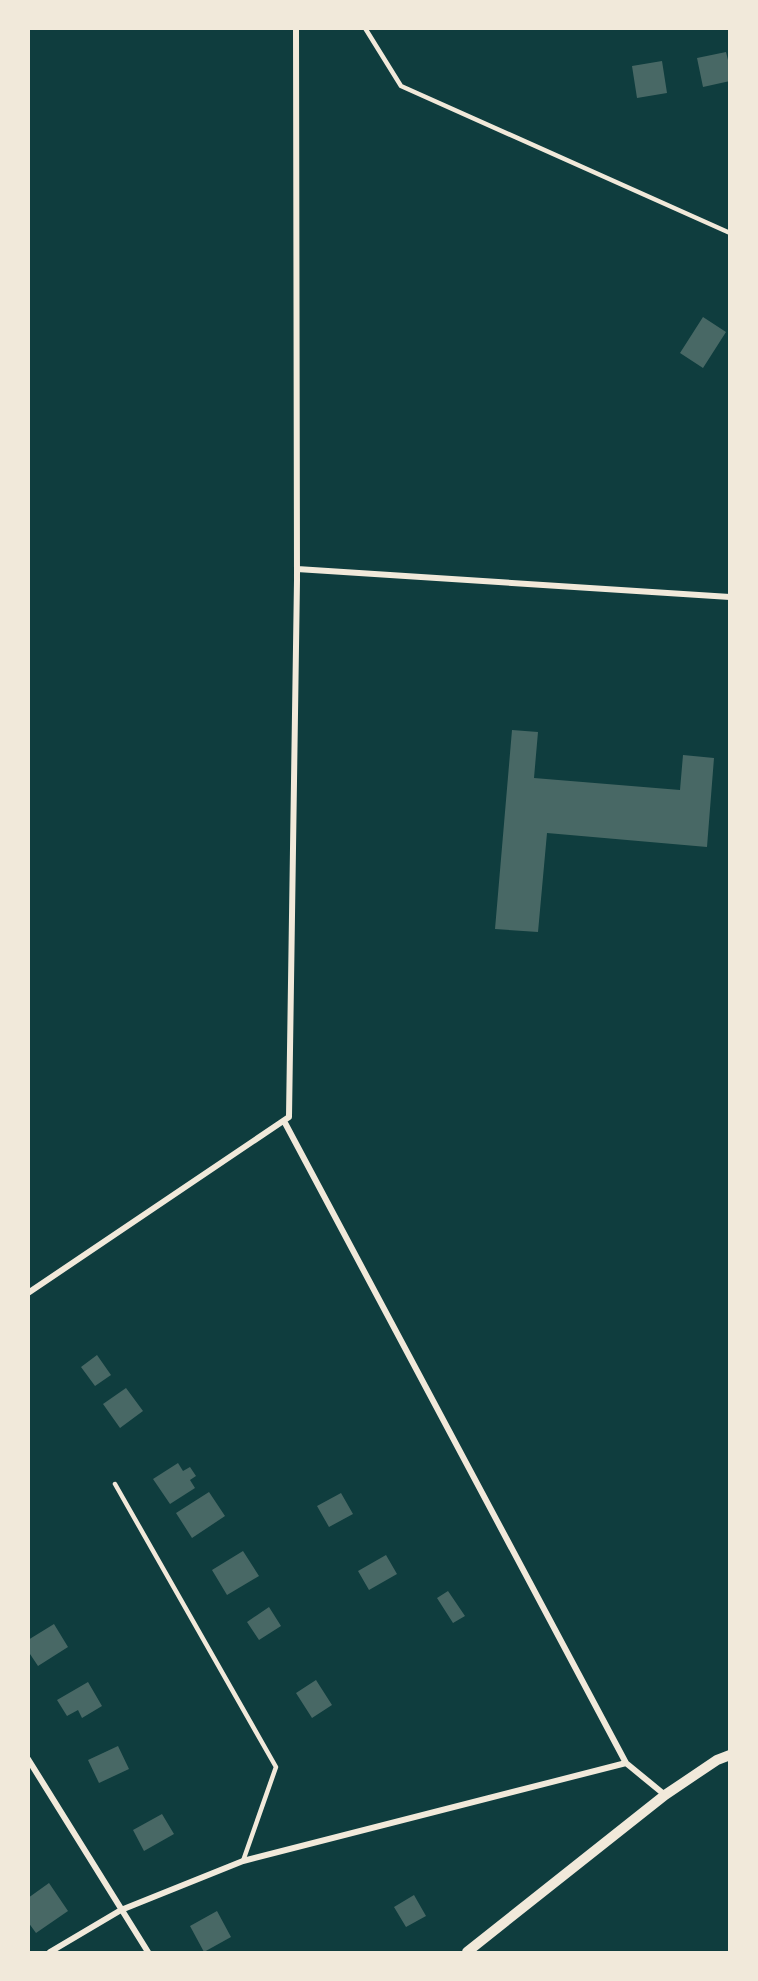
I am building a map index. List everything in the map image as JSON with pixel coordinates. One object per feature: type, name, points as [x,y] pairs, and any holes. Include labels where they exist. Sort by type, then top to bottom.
[{"type":"street","points":[[28,1293],[289,1117],[297,569],[296,28]]},
{"type":"street","points":[[297,569],[729,597]]},
{"type":"street","points":[[284,1120],[626,1763],[665,1795]]},
{"type":"street","points":[[467,1953],[665,1795],[717,1760],[729,1755]]},
{"type":"street","points":[[28,1759],[148,1953]]},
{"type":"street","points":[[50,1953],[122,1910],[243,1861],[626,1763]]},
{"type":"lane","points":[[365,28],[401,86],[729,233]]},
{"type":"lane","points":[[115,1484],[276,1767],[243,1861]]},
{"type":"building","points":[[726,52],[730,81],[703,87],[697,58]]},
{"type":"building","points":[[662,61],[667,93],[637,98],[632,66]]},
{"type":"building","points":[[703,317],[726,332],[703,368],[680,353]]},
{"type":"building","points":[[512,730],[538,732],[534,778],[680,790],[683,755],[714,758],[707,847],[547,833],[538,932],[495,929]]},
{"type":"building","points":[[97,1355],[111,1375],[95,1386],[81,1367]]},
{"type":"building","points":[[126,1388],[143,1411],[120,1428],[103,1404]]},
{"type":"building","points":[[178,1463],[183,1471],[190,1467],[196,1476],[190,1480],[195,1488],[170,1504],[153,1479]]},
{"type":"building","points":[[209,1492],[225,1516],[192,1538],[176,1513]]},
{"type":"building","points":[[341,1493],[353,1514],[329,1527],[317,1506]]},
{"type":"building","points":[[243,1551],[259,1576],[227,1595],[212,1570]]},
{"type":"building","points":[[386,1555],[397,1574],[369,1590],[358,1571]]},
{"type":"building","points":[[448,1591],[465,1616],[453,1623],[437,1598]]},
{"type":"building","points":[[269,1607],[281,1626],[259,1640],[247,1622]]},
{"type":"building","points":[[54,1624],[68,1647],[38,1666],[28,1651],[28,1640]]},
{"type":"building","points":[[316,1680],[332,1705],[312,1718],[296,1693]]},
{"type":"building","points":[[88,1682],[102,1706],[82,1718],[78,1710],[67,1716],[57,1700]]},
{"type":"building","points":[[118,1746],[129,1769],[99,1783],[88,1760]]},
{"type":"building","points":[[162,1814],[174,1834],[144,1851],[133,1830]]},
{"type":"building","points":[[49,1883],[68,1911],[36,1933],[28,1922],[28,1898]]},
{"type":"building","points":[[414,1895],[426,1916],[406,1927],[394,1907]]},
{"type":"building","points":[[217,1911],[231,1937],[204,1952],[190,1926]]}]
